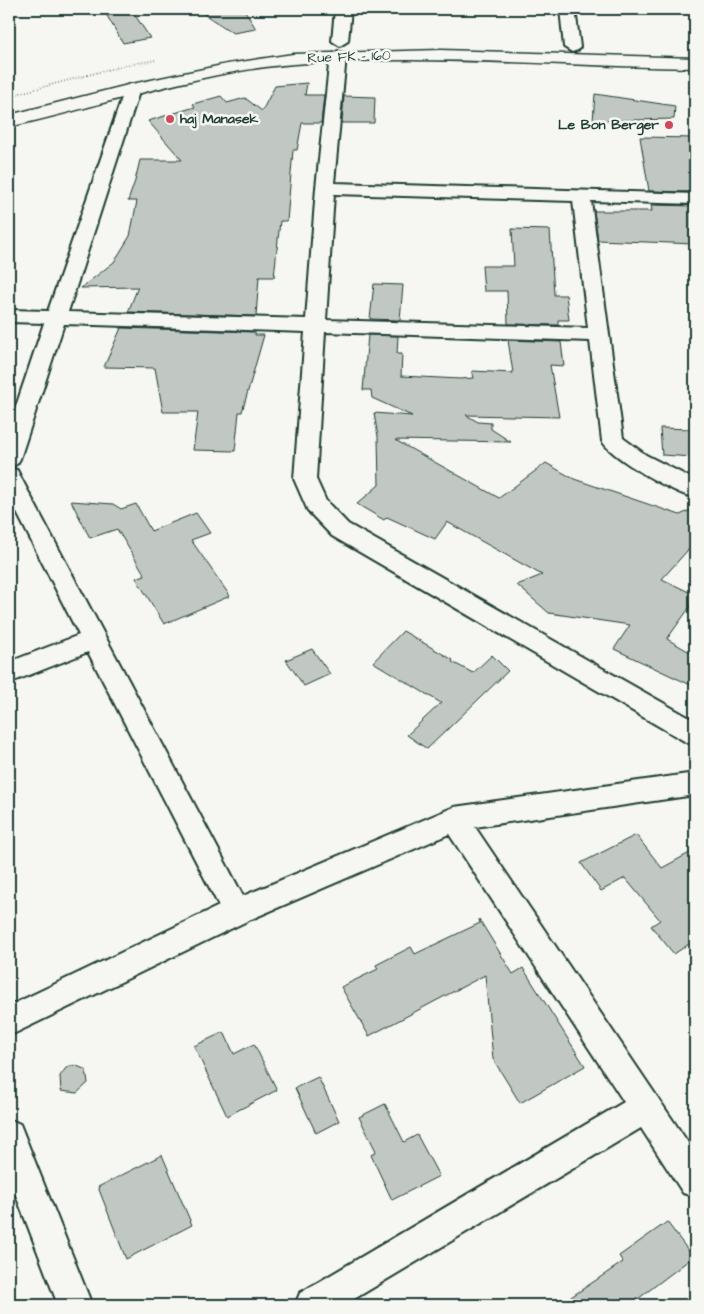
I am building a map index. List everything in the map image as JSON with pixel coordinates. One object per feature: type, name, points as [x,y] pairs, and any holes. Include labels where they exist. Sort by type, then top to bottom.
[{"type":"main road","name":"Rue FK - 160","points":[[162,66],[239,51],[292,52],[456,41],[572,46],[695,47]]},
{"type":"main road","name":"Rue FK - 160","points":[[339,49],[441,55],[695,63]]},
{"type":"main road","name":"Rue FK - 160","points":[[9,121],[132,89],[227,69],[292,52]]},
{"type":"street","points":[[343,9],[325,188],[317,328],[305,479],[316,505],[340,530],[695,734]]},
{"type":"street","points":[[567,9],[572,46]]},
{"type":"street","points":[[9,459],[132,89]]},
{"type":"street","points":[[325,188],[695,199]]},
{"type":"street","points":[[581,196],[613,441],[638,460],[695,490]]},
{"type":"street","points":[[9,316],[58,316],[317,328],[598,335]]},
{"type":"street","points":[[9,476],[237,912]]},
{"type":"street","points":[[9,673],[94,639]]},
{"type":"street","points":[[9,1021],[237,912],[454,819],[695,784]]},
{"type":"street","points":[[454,819],[695,1181]]},
{"type":"street","points":[[312,1305],[646,1107]]},
{"type":"street","points":[[9,1135],[75,1305]]},
{"type":"building","points":[[103,9],[131,9],[150,38],[123,43]]},
{"type":"building","points":[[196,9],[244,9],[256,29],[233,33]]},
{"type":"building","points":[[307,83],[305,95],[324,95],[321,123],[302,123],[297,150],[293,150],[287,221],[280,221],[274,277],[259,277],[256,316],[128,312],[138,287],[81,288],[114,262],[130,236],[137,201],[128,201],[140,160],[182,160],[148,121],[195,107],[193,104],[221,96],[227,103],[245,98],[262,111],[275,86]]},
{"type":"building","points":[[595,94],[675,106],[674,119],[593,121]]},
{"type":"building","points":[[344,96],[375,97],[374,123],[342,123]]},
{"type":"building","points":[[640,137],[695,138],[695,192],[649,191]]},
{"type":"building","points":[[651,205],[695,206],[695,244],[598,240],[594,211],[652,211]]},
{"type":"building","points":[[512,229],[550,230],[554,295],[566,295],[569,320],[558,320],[558,325],[508,324],[507,291],[484,291],[482,266],[514,266]]},
{"type":"building","points":[[374,284],[403,285],[400,320],[370,319]]},
{"type":"building","points":[[121,328],[255,332],[255,335],[264,335],[242,412],[239,412],[235,451],[193,450],[198,412],[163,412],[155,368],[104,367]]},
{"type":"building","points":[[368,335],[398,336],[397,354],[402,354],[401,376],[460,379],[474,378],[472,371],[513,373],[508,340],[561,342],[564,366],[550,365],[559,417],[466,415],[478,422],[491,423],[491,429],[511,442],[395,440],[499,498],[546,463],[574,479],[680,515],[695,508],[695,542],[662,579],[695,595],[695,600],[667,639],[695,655],[695,687],[614,649],[630,625],[549,613],[517,585],[542,575],[447,522],[435,539],[387,517],[384,520],[357,504],[379,485],[378,437],[374,413],[412,416],[372,398],[371,390],[363,390]]},
{"type":"building","points":[[660,428],[691,429],[693,457],[662,455]]},
{"type":"building","points":[[71,501],[113,504],[121,509],[136,504],[151,531],[196,513],[210,533],[191,540],[230,596],[164,624],[136,578],[145,575],[117,529],[90,538]]},
{"type":"building","points":[[403,631],[473,673],[492,655],[508,671],[427,749],[407,735],[441,703],[373,662]]},
{"type":"building","points":[[312,649],[330,674],[304,686],[286,660]]},
{"type":"building","points":[[636,835],[662,868],[695,850],[695,940],[674,954],[651,926],[660,920],[625,878],[601,891],[581,863]]},
{"type":"building","points":[[479,919],[513,974],[523,968],[585,1066],[520,1103],[493,1059],[485,975],[369,1036],[341,987],[378,969],[376,965],[411,947],[415,954],[480,923]]},
{"type":"building","points":[[224,1032],[234,1054],[254,1044],[277,1090],[227,1116],[194,1046]]},
{"type":"building","points":[[75,1065],[86,1070],[88,1083],[77,1093],[61,1091],[60,1076],[66,1068]]},
{"type":"building","points":[[318,1077],[339,1121],[316,1133],[295,1088]]},
{"type":"building","points":[[385,1104],[404,1142],[417,1135],[439,1176],[392,1200],[371,1155],[376,1151],[359,1117]]},
{"type":"building","points":[[162,1155],[192,1225],[126,1259],[98,1187]]},
{"type":"building","points":[[667,1222],[693,1257],[630,1305],[559,1305],[623,1262],[619,1256]]},
{"type":"place","name":"haj Manasek","points":[[170,119]]},
{"type":"place","name":"Le Bon Berger","points":[[669,125]]}]
